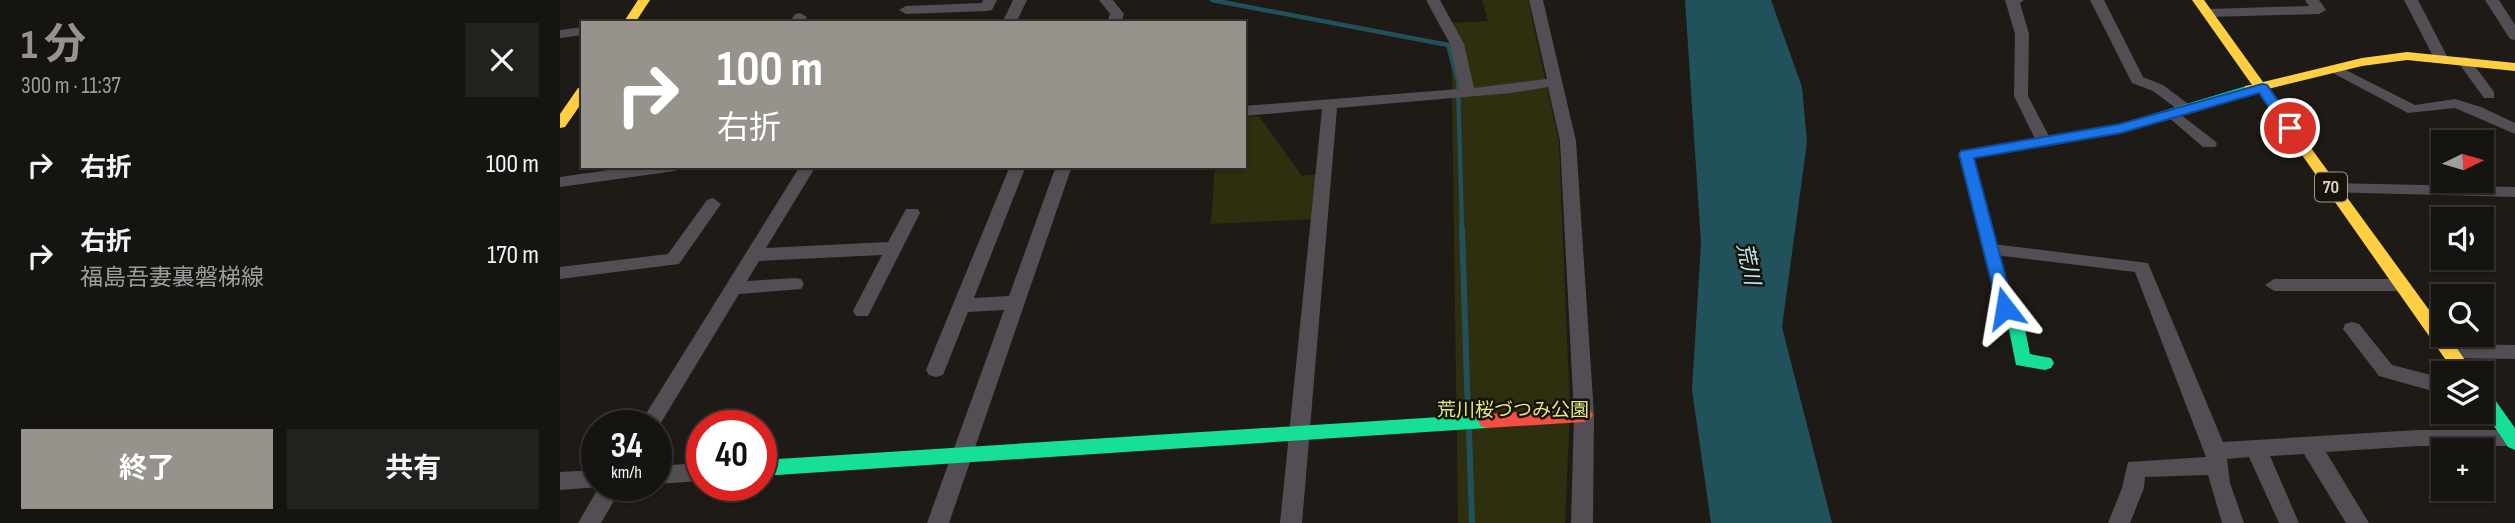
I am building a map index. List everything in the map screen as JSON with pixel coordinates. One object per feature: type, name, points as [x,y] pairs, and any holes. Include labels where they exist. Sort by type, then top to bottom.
[{"type":"street","points":[[630,21],[644,0]]},
{"type":"street","points":[[1010,21],[1020,0]]},
{"type":"street","points":[[1105,0],[1117,14],[1115,21]]},
{"type":"street","points":[[1433,0],[1437,13],[1457,44],[1467,91]]},
{"type":"street","points":[[1536,0],[1568,142],[1584,415],[1582,523]]},
{"type":"street","points":[[2017,0],[2012,0],[2022,34],[2021,96],[2044,142]]},
{"type":"street","points":[[2098,0],[2137,80],[2158,88],[2209,144]]},
{"type":"street","points":[[2203,6],[2319,10],[2312,0]]},
{"type":"street","points":[[2411,0],[2441,58]]},
{"type":"street","points":[[2492,0],[2515,36]]},
{"type":"street","points":[[899,21],[909,5],[989,4],[980,21]]},
{"type":"street","name":"70","points":[[2203,6],[2457,361]]},
{"type":"street","points":[[560,34],[581,31]]},
{"type":"street","points":[[2045,363],[2022,360],[2016,324],[2005,308],[1992,250],[1960,154],[2121,128],[2262,88],[2277,81],[2407,56],[2515,67]]},
{"type":"street","points":[[2464,61],[2489,94]]},
{"type":"street","points":[[2336,69],[2413,110],[2435,102],[2456,102],[2515,130]]},
{"type":"street","points":[[1246,111],[1511,89],[1553,82]]},
{"type":"street","points":[[560,124],[581,94]]},
{"type":"street","points":[[1292,523],[1330,103]]},
{"type":"street","points":[[560,182],[662,168]]},
{"type":"street","points":[[658,410],[807,168]]},
{"type":"street","points":[[936,370],[1017,168]]},
{"type":"street","points":[[939,523],[1063,168]]},
{"type":"street","points":[[2332,188],[2515,192]]},
{"type":"street","points":[[560,273],[673,260],[713,204]]},
{"type":"street","points":[[862,311],[912,213]]},
{"type":"street","points":[[754,255],[894,248]]},
{"type":"street","points":[[1992,250],[2142,267],[2217,459],[2219,483],[2233,523]]},
{"type":"street","points":[[734,288],[795,284]]},
{"type":"street","points":[[2274,285],[2403,285]]},
{"type":"street","points":[[961,306],[1016,302]]},
{"type":"street","points":[[2352,329],[2386,371],[2431,383]]},
{"type":"street","points":[[2450,351],[2515,352]]},
{"type":"street","points":[[2494,412],[2514,440]]},
{"type":"street","points":[[777,467],[1584,415]]},
{"type":"street","points":[[2119,523],[2133,488],[2135,468],[2217,459],[2256,449],[2310,445],[2418,438],[2514,440]]},
{"type":"street","points":[[2310,445],[2358,523]]},
{"type":"street","points":[[2256,449],[2289,521]]},
{"type":"street","points":[[560,481],[581,480]]},
{"type":"street","points":[[589,523],[602,501]]},
{"type":"green space","name":"荒川桜づつみ公園","points":[[1482,0],[1528,0],[1559,142],[1570,410],[1565,523],[1458,523],[1451,23],[1488,21]]},
{"type":"green space","points":[[1259,116],[1302,176],[1319,174],[1315,219],[1210,224],[1216,168],[1246,168],[1246,117]]},
{"type":"water","name":"荒川","points":[[1685,0],[1771,0],[1802,87],[1807,142],[1782,327],[1832,523],[1711,523],[1692,390],[1701,243]]},
{"type":"waterway","points":[[1212,0],[1448,45],[1458,82],[1462,230]]},
{"type":"waterway","points":[[1462,228],[1468,415]]},
{"type":"waterway","points":[[1469,429],[1472,523]]},
{"type":"traffic: fast","points":[[2045,363],[2022,360],[2016,324],[2005,308],[1966,154],[2121,128],[2250,89]]},
{"type":"traffic: fast","points":[[2494,412],[2515,442]]},
{"type":"traffic: fast","points":[[777,467],[1487,421]]},
{"type":"traffic: slow","points":[[630,21],[644,0]]},
{"type":"traffic: slow","points":[[2198,0],[2456,361]]},
{"type":"traffic: slow","points":[[2250,89],[2362,62],[2407,56],[2515,67]]},
{"type":"traffic: slow","points":[[560,124],[581,94]]},
{"type":"traffic: jam","points":[[1487,421],[1584,415]]},
{"type":"route","points":[[2005,308],[1966,154],[2121,128],[2262,88],[2290,128]]}]
